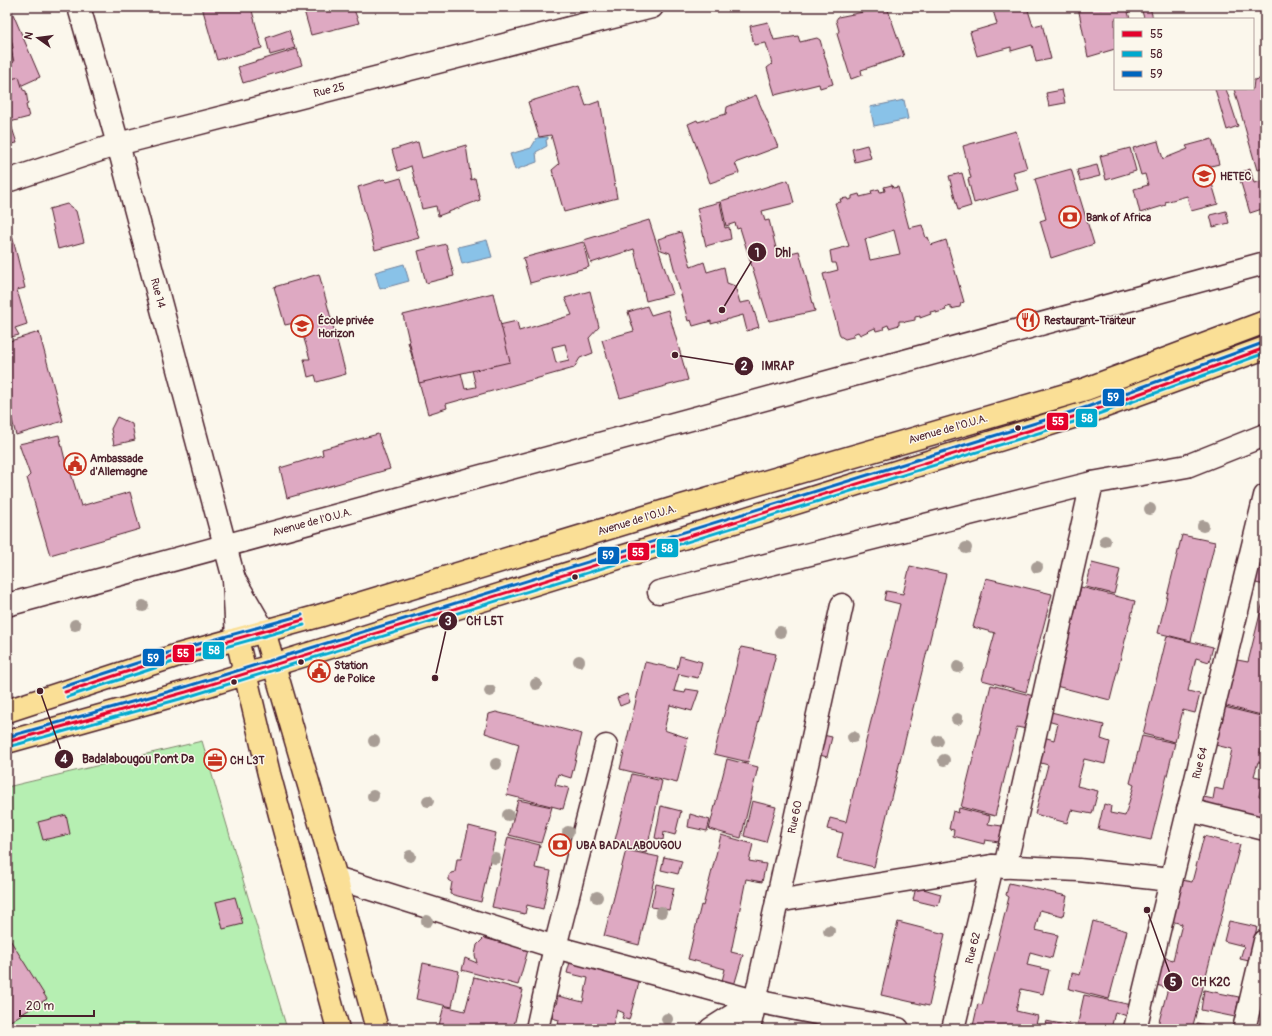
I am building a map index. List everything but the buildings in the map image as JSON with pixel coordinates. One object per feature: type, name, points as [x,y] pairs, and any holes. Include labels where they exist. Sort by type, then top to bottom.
[{"type":"main road","name":"Avenue de l'O.U.A.","points":[[7,711],[171,658],[675,508],[1086,389],[1265,322]]},
{"type":"main road","points":[[7,742],[246,674],[274,664],[1089,412],[1265,348]]},
{"type":"main road","points":[[264,631],[336,878],[377,1029]]},
{"type":"main road","points":[[237,639],[269,774],[338,1029]]},
{"type":"street","name":"Rue 14","points":[[79,7],[118,144],[234,579]]},
{"type":"street","name":"Rue 25","points":[[7,181],[118,144],[652,7]]},
{"type":"street","name":"Avenue de l'O.U.A.","points":[[7,605],[1265,263]]},
{"type":"street","points":[[659,592],[1092,483],[1187,466],[1265,435]]},
{"type":"street","name":"Rue 62","points":[[953,1029],[999,867],[1092,483]]},
{"type":"street","name":"Rue 64","points":[[1135,1029],[1265,496]]},
{"type":"street","points":[[234,579],[264,631]]},
{"type":"street","points":[[234,579],[237,639]]},
{"type":"street","name":"Rue 60","points":[[748,1029],[842,605]]},
{"type":"street","points":[[536,1029],[555,947],[606,746]]},
{"type":"street","points":[[1188,810],[1265,828]]},
{"type":"street","points":[[777,901],[999,867],[1079,870],[1171,880]]},
{"type":"street","points":[[336,878],[555,947],[755,1001],[898,1029]]},
{"type":"street","points":[[1244,1029],[1265,941]]},
{"type":"street","points":[[711,1029],[755,1001]]},
{"type":"green space","points":[[202,741],[287,1029],[7,1029],[7,787]]},
{"type":"water","points":[[904,100],[908,119],[874,126],[870,107]]},
{"type":"water","points":[[548,137],[546,140],[547,146],[536,152],[537,162],[515,170],[510,154],[531,148],[537,138]]},
{"type":"water","points":[[487,240],[492,257],[462,264],[458,247]]},
{"type":"water","points":[[404,264],[409,281],[380,289],[375,272]]},
{"type":"transit line","name":"59","points":[[7,737],[185,687],[1087,407],[1263,343]]},
{"type":"transit line","name":"55","points":[[7,742],[186,692],[1089,412],[1265,348]]},
{"type":"transit line","name":"58","points":[[8,747],[187,697],[1090,417],[1265,353]]},
{"type":"transit line","name":"59","points":[[63,687],[177,650],[302,615]]},
{"type":"transit line","name":"55","points":[[65,692],[178,655],[303,620]]},
{"type":"transit line","name":"58","points":[[67,697],[179,660],[304,625]]},
{"type":"place","name":"HETEC","points":[[1204,176]]},
{"type":"place","name":"Bank of Africa","points":[[1070,217]]},
{"type":"place","name":"Dhl","points":[[722,310]]},
{"type":"place","name":"Restaurant-Traiteur","points":[[1028,320]]},
{"type":"place","name":"École privée Horizon","points":[[302,326]]},
{"type":"place","name":"IMRAP","points":[[675,355]]},
{"type":"place","name":"Ambassade d'Allemagne","points":[[75,464]]},
{"type":"place","name":"Station de Police","points":[[319,671]]},
{"type":"place","name":"CH L5T","points":[[435,678]]},
{"type":"place","name":"Badalabougou Pont Da","points":[[40,691]]},
{"type":"place","name":"CH L3T","points":[[215,760]]},
{"type":"place","name":"UBA BADALABOUGOU","points":[[560,845]]},
{"type":"place","name":"CH K2C","points":[[1147,910]]}]
